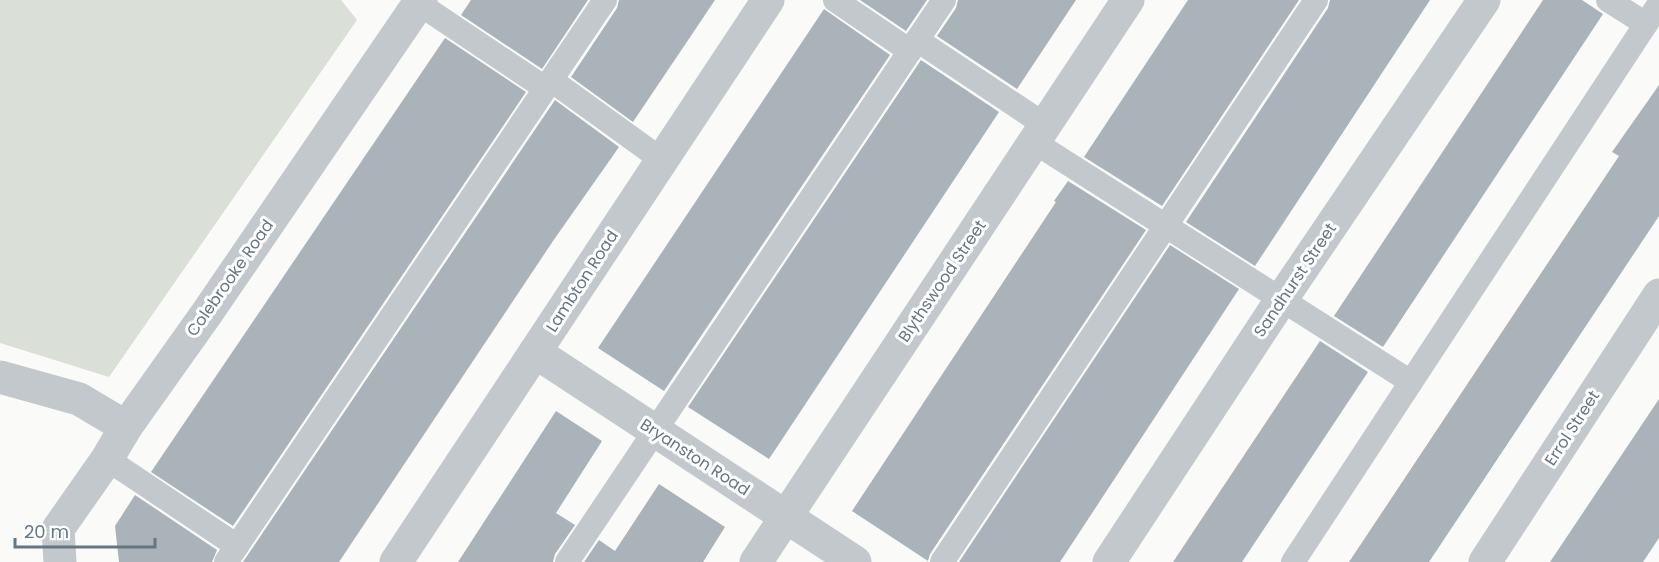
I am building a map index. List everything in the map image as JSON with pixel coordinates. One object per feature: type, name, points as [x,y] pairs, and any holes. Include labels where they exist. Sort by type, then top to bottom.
[{"type":"street","name":"Lambton Road","points":[[396,562],[768,0]]},
{"type":"street","name":"Blythswood Street","points":[[756,562],[1128,0]]},
{"type":"street","name":"Sandhurst Street","points":[[1109,562],[1281,300],[1484,0]]},
{"type":"street","name":"Colebrooke Road","points":[[60,562],[58,529],[420,2]]},
{"type":"street","name":"Errol Street","points":[[1485,562],[1659,295]]},
{"type":"street","name":"Bryanston Road","points":[[535,352],[855,562]]},
{"type":"street","points":[[0,376],[79,399],[126,427]]},
{"type":"lane","points":[[107,459],[231,554],[605,0]]},
{"type":"lane","points":[[835,0],[914,46],[1166,225],[1411,382]]},
{"type":"lane","points":[[567,562],[944,0]]},
{"type":"lane","points":[[942,562],[1316,0]]},
{"type":"lane","points":[[1293,562],[1652,14],[1608,0]]},
{"type":"lane","points":[[420,2],[662,160]]},
{"type":"shaded area","points":[[0,0],[341,0],[357,20],[109,377],[0,343]]},
{"type":"building","points":[[471,0],[588,0],[542,69],[461,15]]},
{"type":"building","points":[[619,0],[715,0],[633,122],[571,77],[617,8]]},
{"type":"building","points":[[860,0],[927,0],[906,31]]},
{"type":"building","points":[[958,0],[1076,0],[1017,89],[937,36],[956,8]]},
{"type":"building","points":[[1188,0],[1299,0],[1162,206],[1084,157]]},
{"type":"building","points":[[1330,0],[1430,0],[1255,266],[1186,222],[1328,8]]},
{"type":"building","points":[[1543,0],[1582,0],[1603,14],[1383,347],[1334,316]]},
{"type":"building","points":[[824,9],[890,55],[664,391],[598,348]]},
{"type":"building","points":[[445,38],[526,92],[233,526],[151,472]]},
{"type":"building","points":[[921,60],[999,112],[769,459],[688,407]]},
{"type":"building","points":[[1659,85],[1659,216],[1429,562],[1349,562],[1619,156],[1612,152]]},
{"type":"building","points":[[555,100],[619,147],[553,241],[339,562],[243,562]]},
{"type":"building","points":[[1068,181],[1146,230],[930,554],[928,561],[852,511]]},
{"type":"building","points":[[1170,245],[1239,289],[1060,562],[959,562]]},
{"type":"building","points":[[1320,341],[1368,372],[1242,562],[1173,562]]},
{"type":"building","points":[[1659,399],[1659,538],[1643,562],[1550,562]]},
{"type":"building","points":[[556,411],[602,441],[556,513],[575,525],[555,554],[553,562],[458,562]]},
{"type":"building","points":[[659,484],[725,527],[703,562],[584,562],[599,540],[615,551]]},
{"type":"building","points":[[135,495],[217,550],[212,562],[119,562],[115,526]]}]
